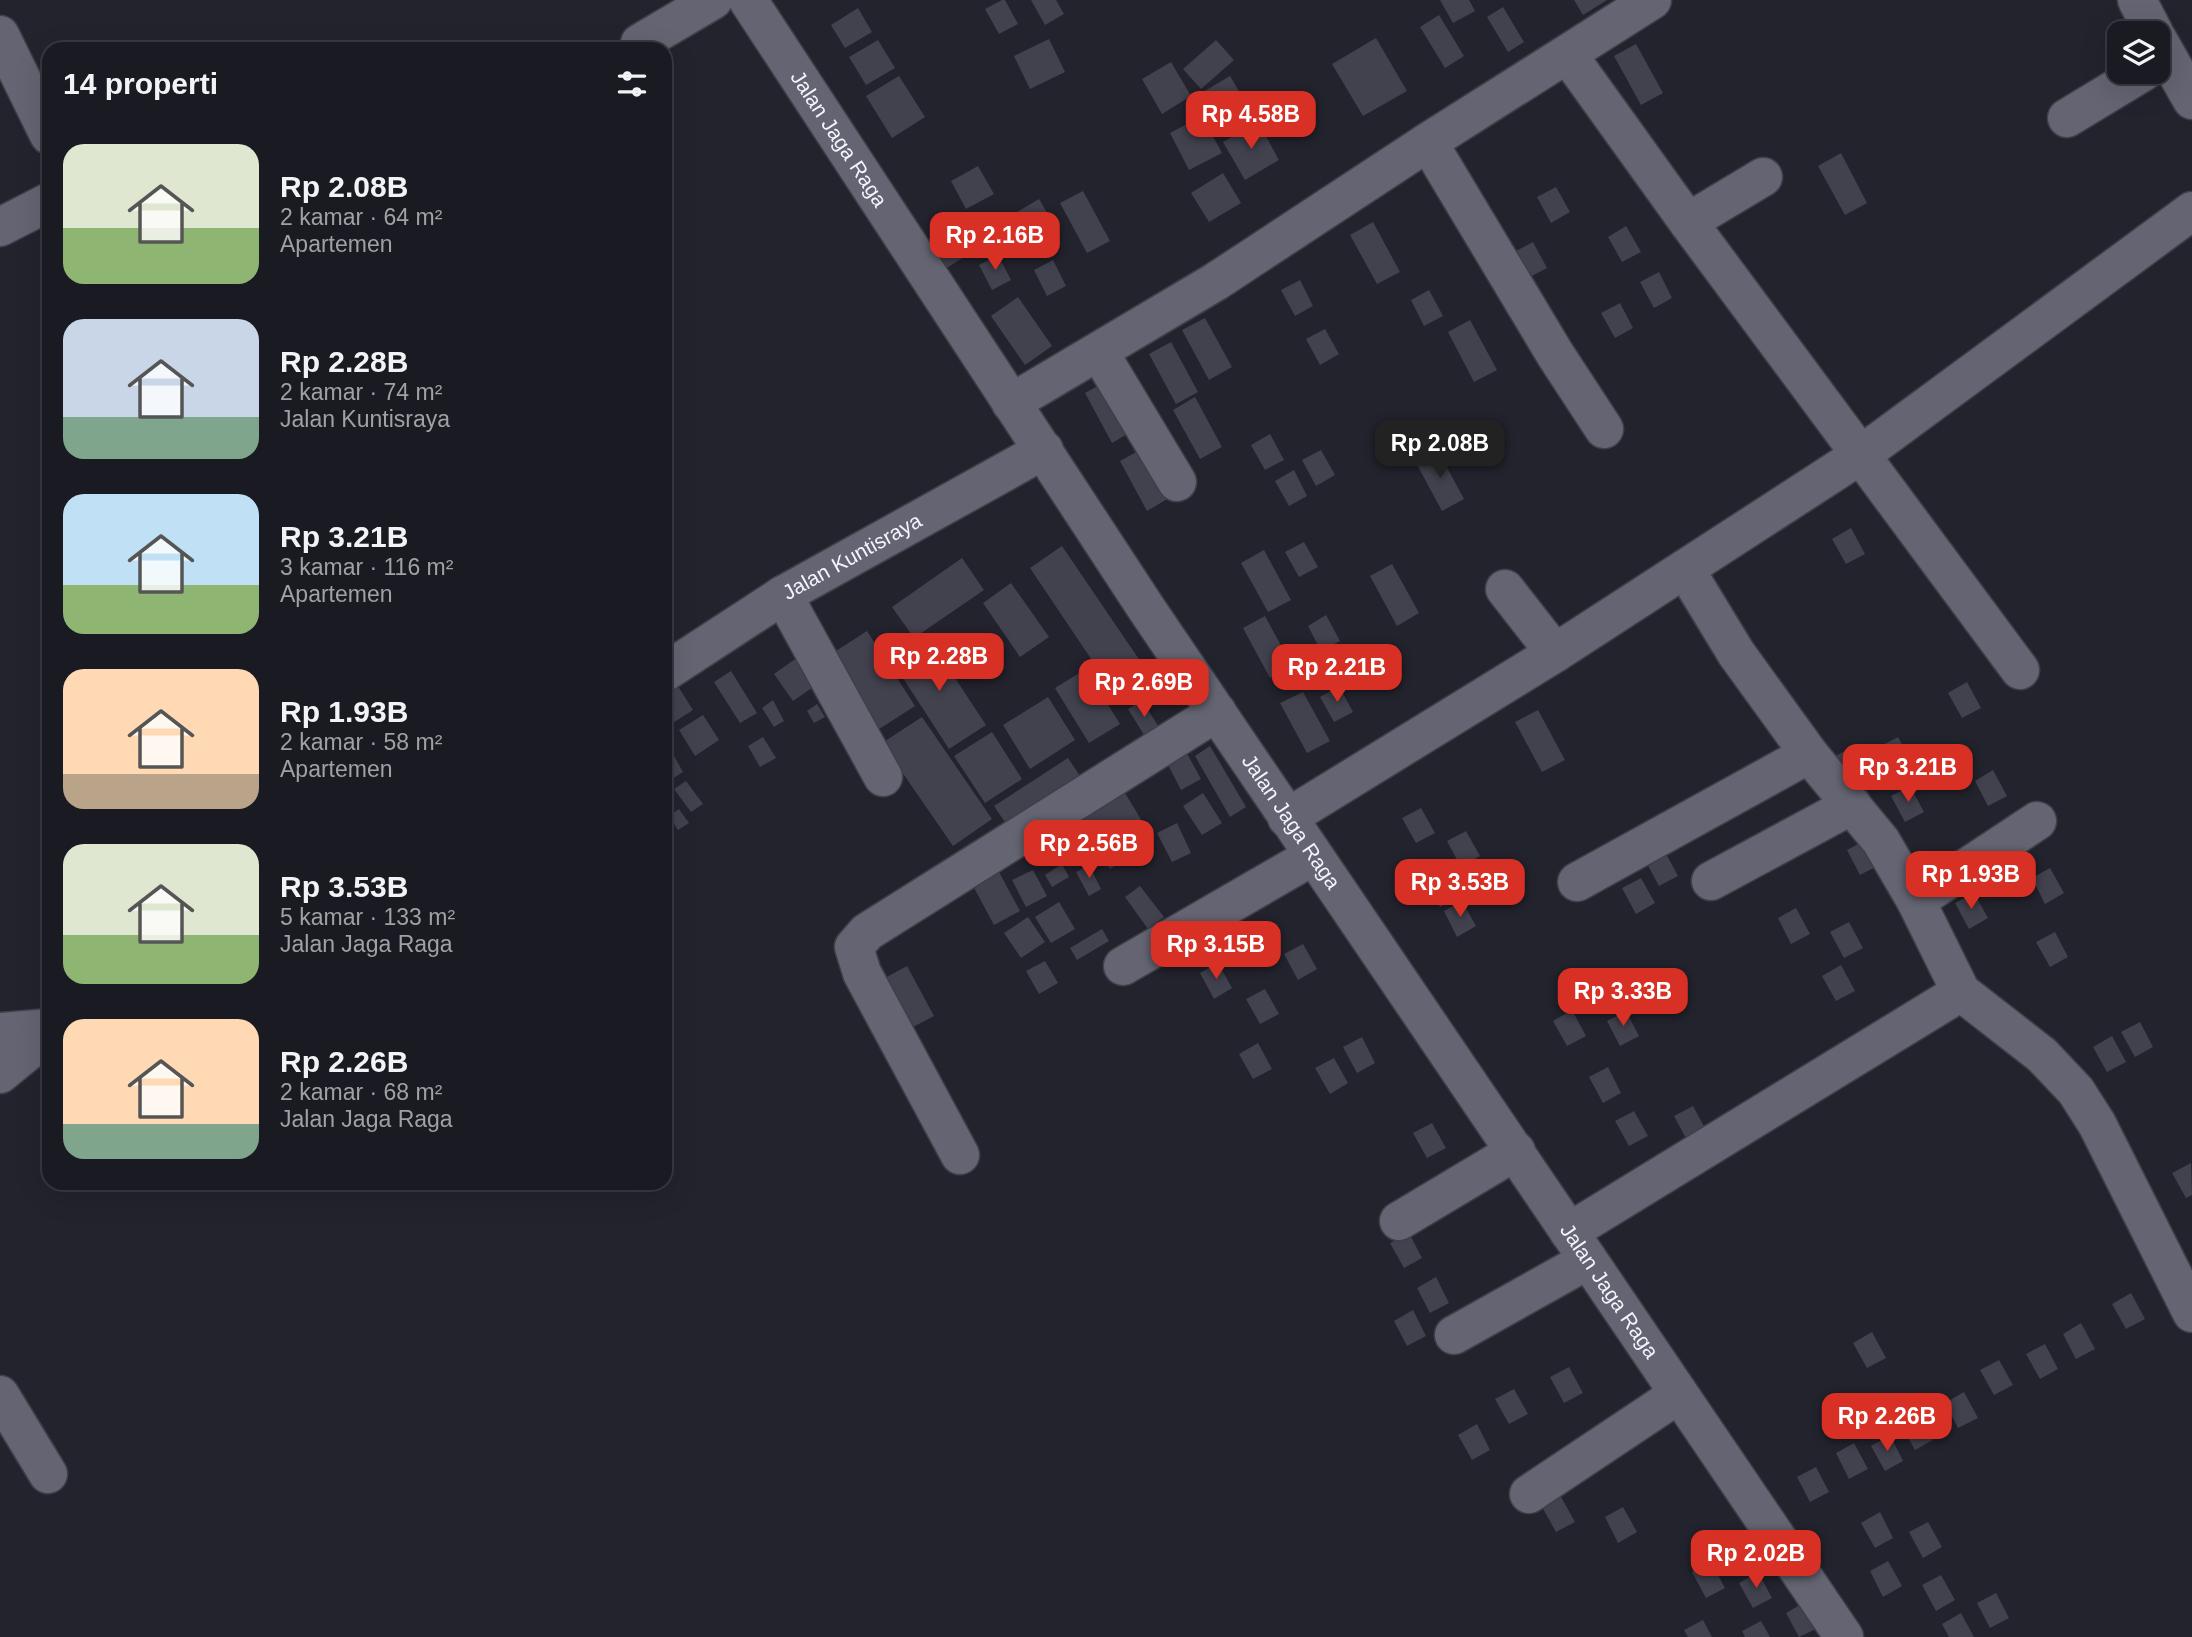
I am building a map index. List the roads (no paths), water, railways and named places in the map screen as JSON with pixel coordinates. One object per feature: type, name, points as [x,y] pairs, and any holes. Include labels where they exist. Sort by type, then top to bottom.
[{"type":"street","points":[[642,42],[713,0]]},
{"type":"street","name":"Jalan Jaga Raga","points":[[748,0],[1146,608],[1844,1637]]},
{"type":"street","points":[[1011,403],[1215,282],[1428,142],[1653,0]]},
{"type":"street","points":[[2137,0],[2145,21]]},
{"type":"street","points":[[0,35],[42,121]]},
{"type":"street","points":[[1568,55],[1688,222],[2020,670]]},
{"type":"street","points":[[2170,71],[2192,100]]},
{"type":"street","points":[[2067,118],[2114,84]]},
{"type":"street","points":[[1428,142],[1555,354],[1604,429]]},
{"type":"street","points":[[1688,222],[1763,177]]},
{"type":"street","points":[[0,227],[42,206]]},
{"type":"street","points":[[1287,818],[1555,653],[1862,454],[2192,211]]},
{"type":"street","points":[[1099,352],[1177,482]]},
{"type":"street","name":"Jalan Kuntisraya","points":[[672,667],[783,596],[1044,450]]},
{"type":"street","points":[[1685,569],[1736,653],[1809,754],[1881,841],[1916,901],[1962,992],[2042,1055],[2076,1091],[2097,1124],[2192,1313]]},
{"type":"street","points":[[1505,589],[1555,653]]},
{"type":"street","points":[[783,596],[883,777]]},
{"type":"street","points":[[960,1156],[862,973],[854,947],[867,932],[1217,712]]},
{"type":"street","points":[[1577,882],[1809,754]]},
{"type":"street","points":[[1711,881],[1852,805]]},
{"type":"street","points":[[1916,901],[2037,821]]},
{"type":"street","points":[[1123,966],[1313,856]]},
{"type":"street","points":[[1454,1335],[1578,1246],[1962,992]]},
{"type":"street","points":[[0,1032],[42,1029]]},
{"type":"street","points":[[0,1074],[42,1040]]},
{"type":"street","points":[[1399,1221],[1516,1151]]},
{"type":"street","points":[[1530,1494],[1679,1394]]},
{"type":"street","points":[[0,1395],[48,1474]]}]
